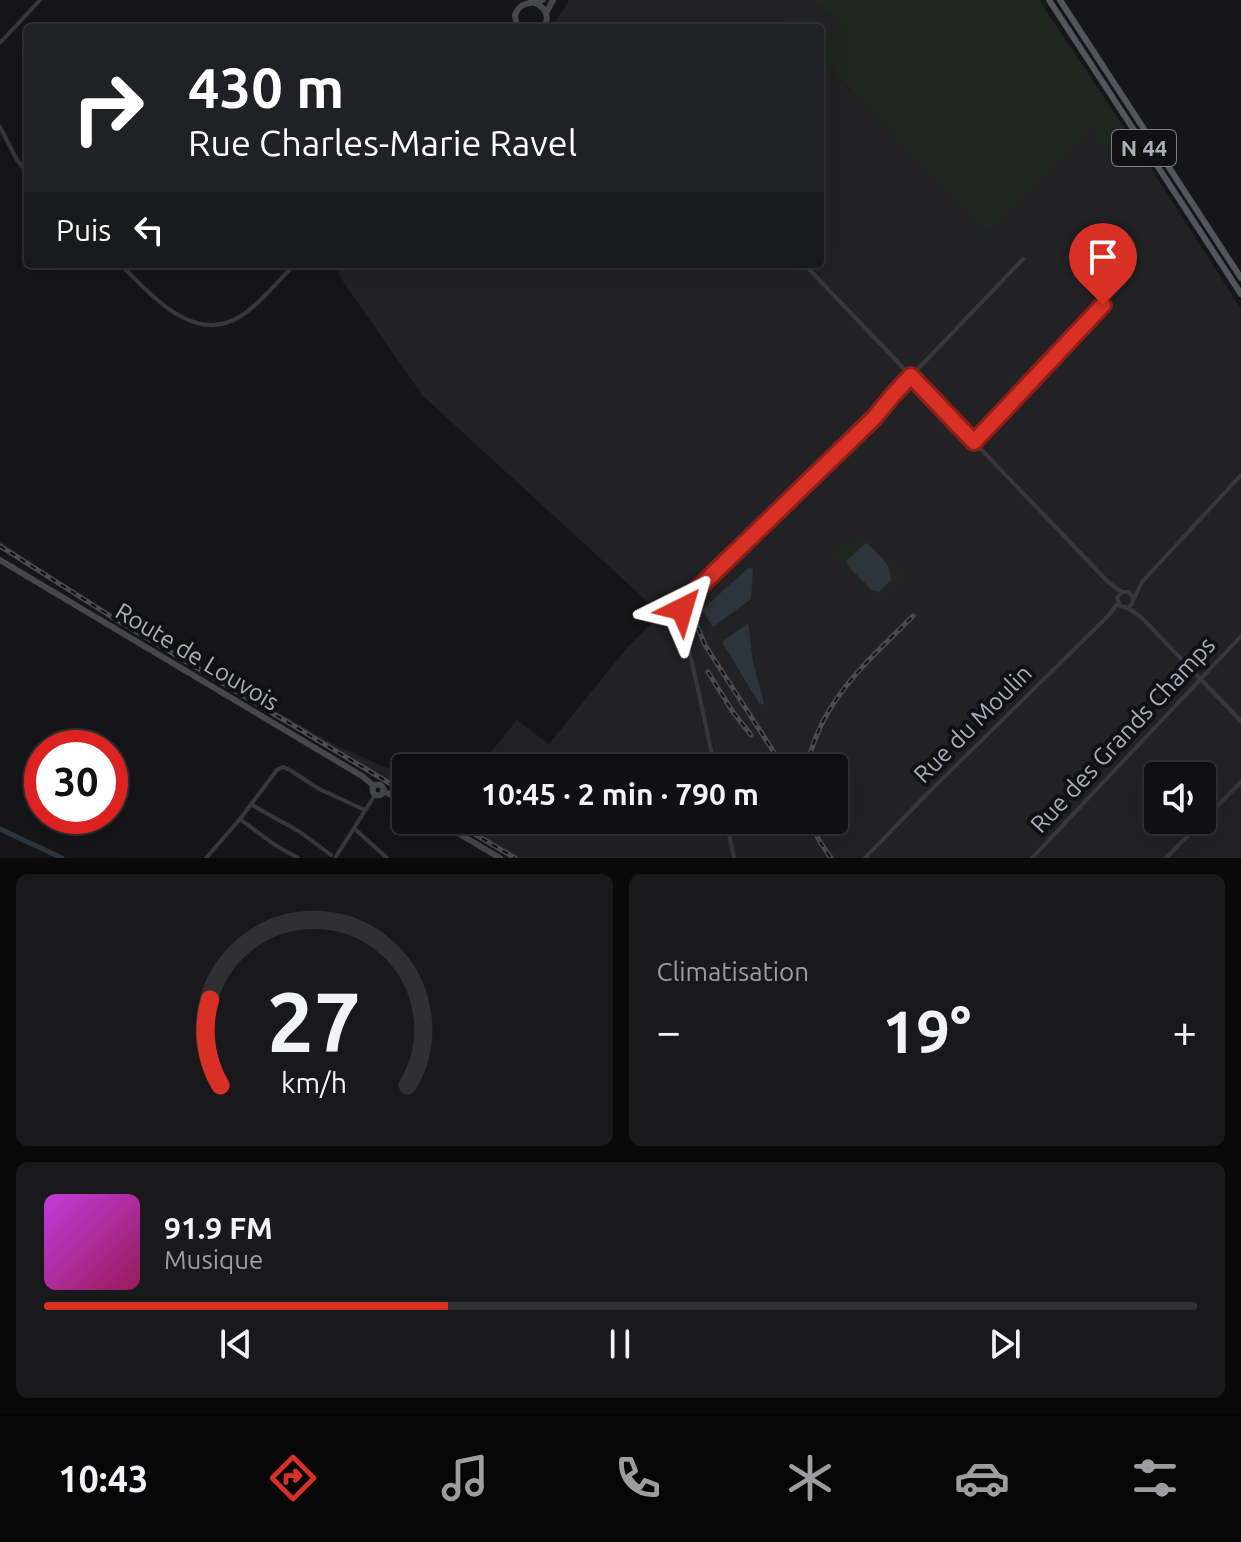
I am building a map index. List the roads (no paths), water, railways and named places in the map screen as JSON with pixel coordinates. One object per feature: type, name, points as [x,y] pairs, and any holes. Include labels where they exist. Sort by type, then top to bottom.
[{"type":"main road","name":"N 44","points":[[1049,0],[1241,294]]},
{"type":"main road","name":"N 44","points":[[1060,0],[1241,278]]},
{"type":"street","points":[[0,43],[40,0]]},
{"type":"street","points":[[513,0],[519,7]]},
{"type":"street","points":[[535,3],[543,0]]},
{"type":"street","points":[[546,13],[553,0]]},
{"type":"street","points":[[515,24],[519,7],[529,2],[540,5],[546,13],[546,24]]},
{"type":"street","points":[[0,127],[24,169]]},
{"type":"street","points":[[712,754],[686,635],[682,609],[686,600],[874,418],[1023,259]]},
{"type":"street","points":[[124,268],[171,311],[206,325],[225,323],[244,314],[291,268]]},
{"type":"street","points":[[808,268],[1109,583],[1130,593],[1141,617]]},
{"type":"street","points":[[974,442],[1124,282]]},
{"type":"street","points":[[1124,592],[1142,582],[1241,475]]},
{"type":"street","name":"Route de Louvois","points":[[0,560],[374,786]]},
{"type":"street","points":[[1126,608],[1134,601],[1142,582]]},
{"type":"street","points":[[1109,583],[1117,601],[1141,617],[1241,721]]},
{"type":"street","name":"Rue du Moulin","points":[[865,858],[1108,616],[1124,592]]},
{"type":"street","name":"Rue du Moulin","points":[[1108,616],[1126,608]]},
{"type":"street","name":"Rue des Grands Champs","points":[[1032,858],[1241,636]]},
{"type":"street","points":[[206,858],[277,770],[283,767],[319,789],[365,810]]},
{"type":"street","points":[[1166,858],[1241,782]]},
{"type":"street","points":[[375,795],[372,791],[374,786],[381,786],[383,791],[392,795]]},
{"type":"street","points":[[251,805],[300,832],[333,856],[355,829],[375,795],[383,791]]},
{"type":"street","points":[[240,819],[298,858]]},
{"type":"street","points":[[355,829],[387,858]]},
{"type":"street","points":[[460,834],[500,858]]},
{"type":"street","points":[[729,834],[734,857]]},
{"type":"waterway","points":[[0,829],[62,858]]},
{"type":"railway","points":[[0,546],[112,617],[392,785]]},
{"type":"railway","points":[[684,595],[705,645],[775,754]]},
{"type":"railway","points":[[810,754],[822,723],[848,684],[913,616]]},
{"type":"railway","points":[[708,672],[751,735]]},
{"type":"railway","points":[[475,834],[515,858]]},
{"type":"railway","points":[[816,834],[831,858]]}]
